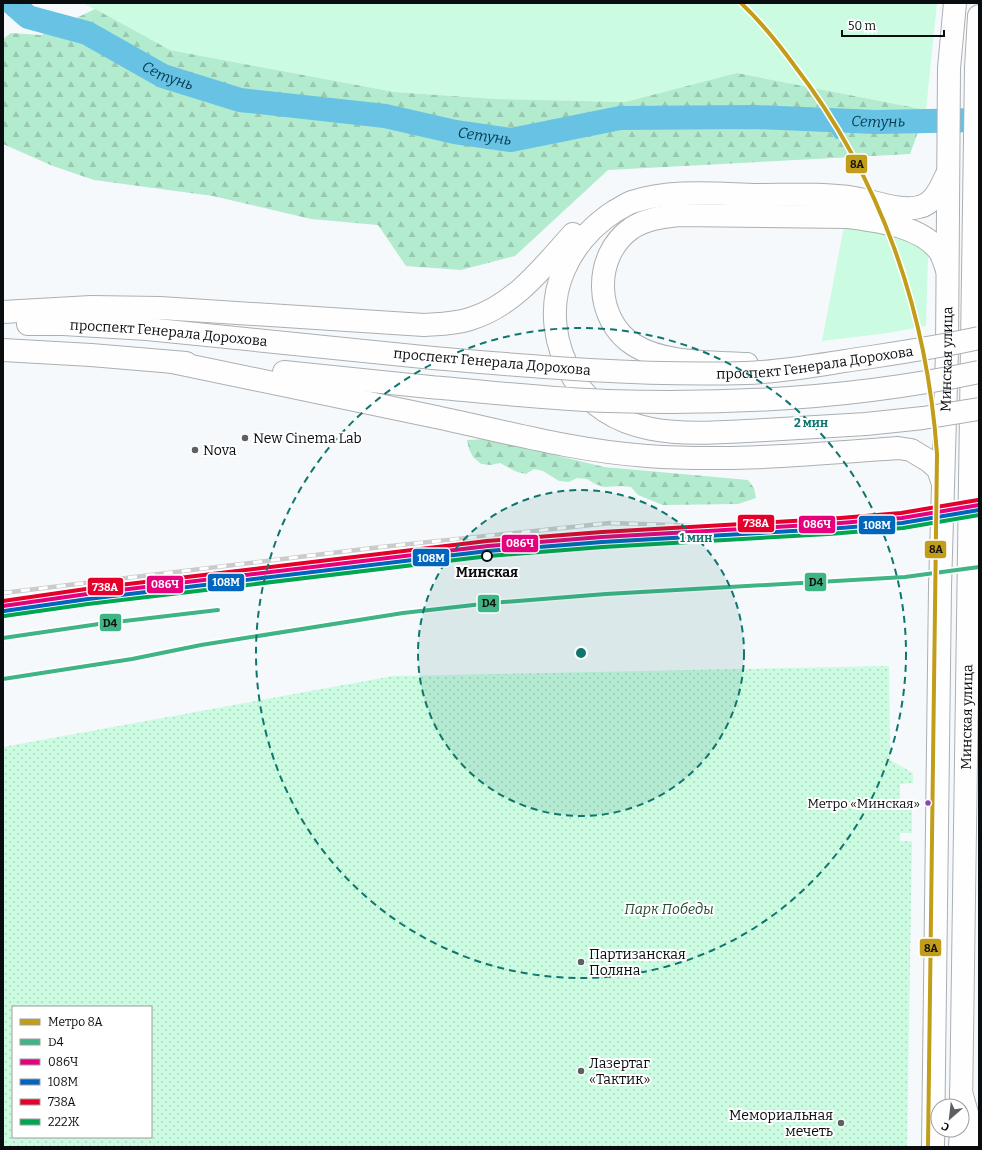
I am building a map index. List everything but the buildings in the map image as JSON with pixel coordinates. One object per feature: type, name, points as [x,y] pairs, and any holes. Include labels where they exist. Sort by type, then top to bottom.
[{"type":"main road","name":"Минская улица","points":[[934,1147],[940,587],[948,271],[950,68],[955,3]]},
{"type":"main road","name":"Минская улица","points":[[961,1098],[970,466],[976,176],[976,68],[979,16]]},
{"type":"main road","points":[[3,312],[91,307],[160,308],[416,325],[450,323],[469,320],[486,313],[499,305],[527,283],[576,230],[601,213],[614,207],[649,198],[695,194],[826,196],[855,198],[903,208],[917,208],[933,199],[941,187],[948,169]]},
{"type":"main road","points":[[630,203],[598,223],[586,234],[568,261],[561,275],[555,306],[557,338],[567,368],[586,394],[610,414],[624,422],[655,430],[680,432],[720,432],[866,424],[923,418],[979,409]]},
{"type":"main road","points":[[802,367],[706,362],[671,358],[644,350],[633,344],[623,337],[615,328],[605,306],[602,282],[608,258],[614,246],[622,237],[642,223],[654,218],[678,215],[849,217],[875,220],[911,231],[929,241],[941,254],[948,271]]},
{"type":"main road","name":"проспект Генерала Дорохова","points":[[3,324],[64,324],[147,329],[433,358],[579,370],[659,373],[748,373],[802,367],[904,352],[979,338]]},
{"type":"main road","name":"проспект Генерала Дорохова","points":[[3,350],[90,355],[249,368],[430,387],[607,401],[750,401],[822,397],[979,372]]},
{"type":"main road","points":[[172,362],[582,448],[637,455],[696,459],[755,458],[898,448],[911,450],[925,458],[938,469],[943,485]]},
{"type":"main road","points":[[970,466],[974,452],[979,443]]},
{"type":"main road","name":"Минская улица","points":[[970,1124],[979,1140]]},
{"type":"green space","points":[[83,3],[937,3],[926,110],[737,73],[625,102],[496,99],[394,92],[170,50]]},
{"type":"green space","points":[[95,9],[170,50],[394,92],[496,99],[625,102],[737,73],[926,110],[910,154],[608,170],[515,256],[461,270],[406,266],[378,225],[311,219],[213,196],[94,180],[53,166],[3,144],[3,39],[11,33],[41,35]]},
{"type":"green space","points":[[844,226],[877,230],[900,238],[928,255],[926,326],[888,333],[822,341]]},
{"type":"green space","points":[[488,439],[604,467],[748,480],[754,488],[756,498],[738,504],[663,505],[638,495],[631,487],[604,487],[587,479],[577,478],[569,482],[559,481],[543,471],[534,469],[526,474],[517,472],[500,463],[491,465],[481,464],[473,457],[467,440]]},
{"type":"green space","name":"Парк Победы","points":[[889,666],[890,760],[913,773],[913,783],[900,784],[900,808],[912,808],[912,833],[900,833],[900,841],[912,841],[907,1147],[3,1147],[3,747],[393,676]]},
{"type":"waterway","name":"Сетунь","points":[[12,3],[28,17],[87,33],[163,76],[240,100],[385,116],[455,132],[511,140],[620,118],[754,117],[876,122],[979,120]]},
{"type":"waterway","points":[[825,120],[837,137]]},
{"type":"railway","points":[[3,593],[381,547],[610,523],[761,528]]},
{"type":"metro line","name":"8А","points":[[741,3],[775,41],[825,108],[852,153],[875,200],[894,249],[910,298],[923,349],[932,401],[937,454],[928,1147]]},
{"type":"transit line","name":"738А","points":[[3,601],[86,589],[487,541],[602,532],[828,519],[901,513],[978,500]]},
{"type":"transit line","name":"086Ч","points":[[3,606],[87,594],[488,546],[602,537],[828,524],[902,518],[979,505]]},
{"type":"transit line","name":"108М","points":[[4,611],[88,599],[488,551],[602,542],[828,529],[902,523],[979,510]]},
{"type":"transit line","name":"222Ж","points":[[4,616],[88,604],[489,556],[603,547],[829,534],[903,528],[979,515]]},
{"type":"transit line","name":"D4","points":[[3,679],[132,659],[201,645],[403,613],[491,603],[606,594],[905,577],[979,567]]},
{"type":"transit line","name":"D4","points":[[3,638],[99,624],[218,610]]},
{"type":"place","name":"New Cinema Lab","points":[[245,438]]},
{"type":"place","name":"Nova","points":[[195,450]]},
{"type":"place","name":"Минская","points":[[487,556]]},
{"type":"place","name":"Метро «Минская»","points":[[928,803]]},
{"type":"place","name":"Партизанская Поляна","points":[[581,962]]},
{"type":"place","name":"Лазертаг «Тактик»","points":[[581,1071]]},
{"type":"place","name":"Мемориальная мечеть","points":[[841,1123]]}]
